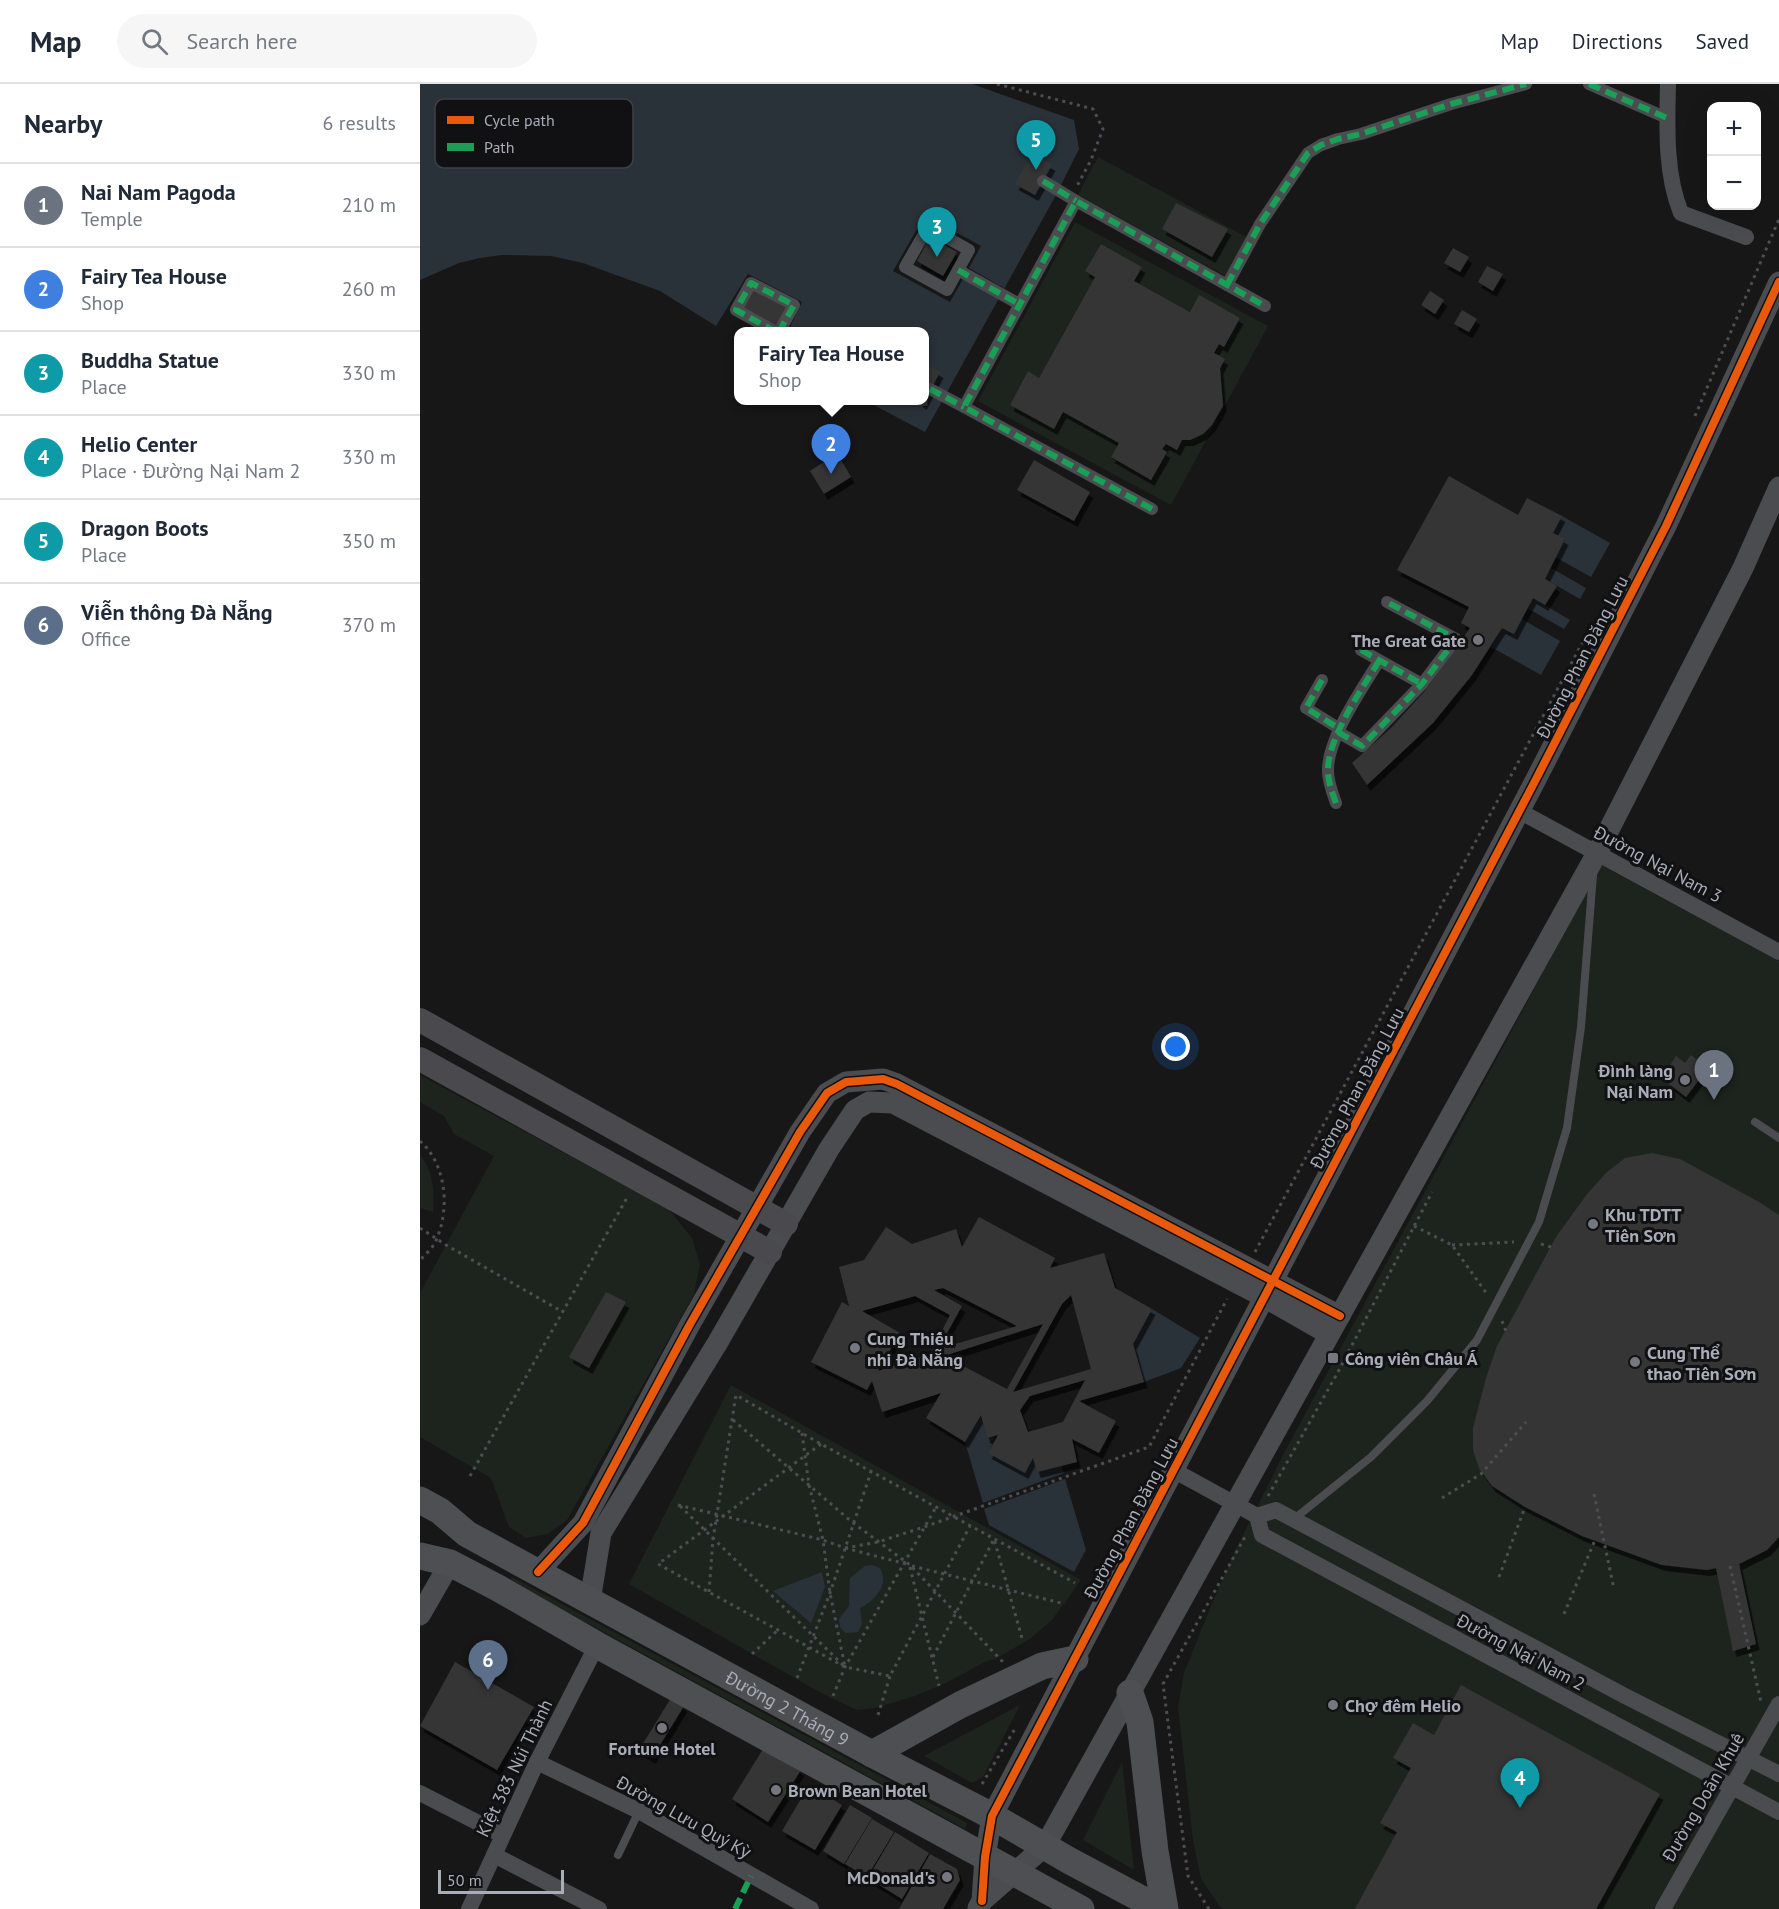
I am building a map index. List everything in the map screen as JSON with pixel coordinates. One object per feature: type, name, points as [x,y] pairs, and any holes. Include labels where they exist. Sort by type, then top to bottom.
[{"type":"main road","points":[[420,1020],[786,1224]]},
{"type":"main road","points":[[420,1059],[770,1252]]},
{"type":"main road","points":[[564,1138],[580,1108]]},
{"type":"main road","name":"Đường 2 Tháng 9","points":[[420,1500],[440,1511],[467,1534],[872,1754],[992,1816],[1160,1909]]},
{"type":"main road","points":[[450,1563],[467,1534]]},
{"type":"main road","name":"Đường 2 Tháng 9","points":[[420,1556],[450,1563],[498,1588],[597,1645],[1081,1909]]},
{"type":"main road","points":[[872,1754],[960,1705],[1042,1666],[1075,1659]]},
{"type":"main road","points":[[1130,1693],[1140,1722],[1155,1851],[1165,1909]]},
{"type":"street","points":[[1227,285],[1260,224],[1308,153],[1338,139],[1361,134],[1451,104],[1526,84]]},
{"type":"street","points":[[1589,84],[1667,118]]},
{"type":"street","points":[[1668,84],[1667,118],[1673,193],[1681,213],[1746,237]]},
{"type":"street","points":[[1043,181],[1265,306]]},
{"type":"street","points":[[964,407],[1073,199]]},
{"type":"street","points":[[928,226],[969,250],[958,270],[947,290],[905,267],[928,226]]},
{"type":"street","points":[[958,270],[1019,304]]},
{"type":"street","name":"Đường Phan Đăng Lưu","points":[[980,1905],[992,1816],[1666,526],[1779,282]]},
{"type":"street","points":[[755,327],[736,310],[751,283],[794,305],[780,327]]},
{"type":"street","points":[[930,389],[1152,509]]},
{"type":"street","name":"Đường Phan Đăng Lưu","points":[[980,1905],[1045,1846],[1597,853],[1743,568],[1779,487]]},
{"type":"street","points":[[1322,680],[1306,708],[1362,746],[1422,684],[1456,639],[1387,602]]},
{"type":"street","points":[[1361,650],[1422,684]]},
{"type":"street","points":[[1336,803],[1328,771],[1329,758],[1339,730],[1379,661]]},
{"type":"street","name":"Đường Nại Nam 3","points":[[1519,811],[1779,952]]},
{"type":"street","points":[[538,1572],[583,1523],[689,1326],[800,1132],[827,1093],[846,1082],[883,1079],[897,1084],[1246,1268],[1268,1289]]},
{"type":"street","points":[[590,1601],[601,1533],[718,1342],[829,1149],[855,1110],[869,1102],[893,1103],[1268,1289],[1335,1325]]},
{"type":"street","points":[[1173,1470],[1257,1516]]},
{"type":"street","name":"Đường Nại Nam 2","points":[[1779,1774],[1625,1696],[1276,1510],[1257,1516],[1262,1535],[1779,1812]]},
{"type":"street","points":[[420,1615],[450,1563]]},
{"type":"street","name":"Kiệt 383 Núi Thành","points":[[469,1909],[537,1762],[597,1645]]},
{"type":"street","name":"Đường Doãn Khuê","points":[[1663,1909],[1748,1758],[1771,1707]]},
{"type":"street","name":"Đường Lưu Quý Kỳ","points":[[537,1762],[639,1811],[811,1909]]},
{"type":"street","points":[[420,1793],[502,1835]]},
{"type":"street","points":[[494,1854],[599,1909]]},
{"type":"lane","points":[[1294,1519],[1371,1457],[1427,1401],[1478,1340],[1539,1222],[1567,1128],[1581,1027],[1590,894],[1597,853]]},
{"type":"lane","points":[[1755,1122],[1779,1138]]},
{"type":"lane","points":[[618,1855],[639,1811]]},
{"type":"path","points":[[997,84],[1093,109],[1103,129],[1073,199]]},
{"type":"path","points":[[1693,420],[1779,219]]},
{"type":"path","points":[[1246,1268],[1596,618]]},
{"type":"path","points":[[420,1141],[426,1146],[439,1170],[445,1197],[442,1225],[437,1240],[420,1260]]},
{"type":"path","points":[[1209,1909],[1188,1876],[1163,1684],[1338,1372],[1435,1186]]},
{"type":"path","points":[[470,1476],[630,1194]]},
{"type":"path","points":[[1414,1226],[1452,1245],[1496,1306]]},
{"type":"path","points":[[420,1228],[563,1312]]},
{"type":"path","points":[[1452,1245],[1529,1241]]},
{"type":"path","points":[[845,1548],[878,1542],[924,1527],[1149,1447],[1231,1292]]},
{"type":"path","points":[[710,1593],[713,1539],[736,1395],[936,1508],[1076,1583]]},
{"type":"path","points":[[733,1420],[852,1522],[904,1563]]},
{"type":"path","points":[[1442,1498],[1481,1474],[1526,1422]]},
{"type":"path","points":[[802,1433],[809,1485],[823,1540],[830,1593],[845,1667]]},
{"type":"path","points":[[821,1444],[658,1564],[845,1667],[890,1676]]},
{"type":"path","points":[[797,1678],[830,1593],[852,1522],[871,1472]]},
{"type":"path","points":[[1594,1494],[1614,1589]]},
{"type":"path","points":[[845,1667],[678,1505],[823,1540],[845,1548],[1065,1604]]},
{"type":"path","points":[[1498,1577],[1525,1507]]},
{"type":"path","points":[[833,1696],[845,1667],[936,1508]]},
{"type":"path","points":[[878,1715],[890,1676],[970,1526]]},
{"type":"path","points":[[933,1657],[994,1539]]},
{"type":"path","points":[[994,1539],[1023,1642]]},
{"type":"path","points":[[1564,1614],[1594,1540]]},
{"type":"path","points":[[910,1565],[999,1657],[1014,1680]]},
{"type":"path","points":[[910,1565],[939,1686]]},
{"type":"path","points":[[1730,1566],[1771,1707]]},
{"type":"path","points":[[752,1654],[778,1630]]},
{"type":"path","points":[[982,1784],[1017,1725]]},
{"type":"shaded area","points":[[420,84],[972,84],[1074,120],[1079,149],[925,432],[874,405],[929,405],[929,327],[790,327],[802,302],[748,274],[716,326],[660,291],[583,263],[551,256],[502,255],[480,258],[459,263],[420,280]]},
{"type":"shaded area","points":[[1098,157],[1252,240],[1231,279],[1078,195]]},
{"type":"shaded area","points":[[1075,222],[1268,326],[1171,505],[978,401]],"holes":[[[1101,244],[1142,267],[1134,281],[1190,312],[1199,296],[1240,318],[1224,346],[1219,344],[1216,352],[1216,367],[1222,397],[1221,412],[1218,418],[1214,424],[1196,437],[1182,440],[1177,450],[1166,444],[1162,449],[1167,452],[1151,480],[1111,458],[1119,443],[1063,412],[1053,429],[1010,405],[1028,372],[1039,378],[1095,277],[1085,271]]]},
{"type":"shaded area","points":[[1562,516],[1610,543],[1591,577],[1555,557],[1565,540],[1553,533]]},
{"type":"shaded area","points":[[1551,568],[1586,588],[1580,599],[1545,579]]},
{"type":"shaded area","points":[[1533,598],[1570,620],[1564,629],[1527,608]]},
{"type":"shaded area","points":[[1522,619],[1560,641],[1541,675],[1491,647],[1502,628],[1514,634]]},
{"type":"shaded area","name":"Khu TDTT Tiên Sơn","points":[[1601,865],[1779,961],[1779,1909],[1224,1909],[1220,1907],[1201,1879],[1193,1840],[1178,1707],[1184,1673],[1234,1553],[1283,1455]]},
{"type":"shaded area","points":[[420,1075],[668,1209],[692,1238],[700,1264],[694,1294],[567,1520],[548,1534],[526,1538],[509,1527],[491,1478],[420,1437],[420,1293],[494,1156],[454,1134],[444,1116],[420,1102]]},
{"type":"shaded area","points":[[420,1155],[428,1168],[432,1182],[433,1212],[420,1208]]},
{"type":"shaded area","points":[[1152,1309],[1200,1338],[1181,1368],[1144,1382],[1133,1344]]},
{"type":"shaded area","points":[[731,1385],[1081,1580],[1052,1620],[1031,1638],[999,1657],[946,1683],[915,1696],[875,1708],[857,1710],[823,1694],[629,1584]]},
{"type":"shaded area","points":[[981,1415],[987,1438],[995,1436],[989,1453],[1025,1473],[1033,1458],[1037,1472],[1061,1466],[1064,1473],[983,1503],[965,1442]]},
{"type":"shaded area","points":[[1065,1479],[1086,1550],[1074,1572],[989,1525],[984,1509]]},
{"type":"shaded area","points":[[872,1565],[880,1568],[883,1576],[882,1587],[872,1600],[860,1608],[862,1624],[858,1632],[845,1633],[840,1627],[839,1619],[849,1606],[850,1578],[865,1566]]},
{"type":"shaded area","points":[[822,1572],[825,1587],[811,1623],[773,1591]]},
{"type":"shaded area","points":[[512,1577],[967,1823],[965,1829],[510,1581]]},
{"type":"shaded area","points":[[1020,1705],[983,1777],[972,1783],[924,1756]]},
{"type":"shaded area","points":[[1122,1762],[1134,1870],[1083,1840]]},
{"type":"pier","points":[[925,215],[981,246],[969,268],[1004,288],[998,298],[963,279],[950,302],[893,271]]},
{"type":"building","points":[[1032,153],[1052,165],[1035,195],[1015,184]]},
{"type":"building","points":[[1176,203],[1228,229],[1212,257],[1162,229]]},
{"type":"building","points":[[930,237],[957,252],[943,276],[917,261]]},
{"type":"building","points":[[1101,244],[1142,267],[1134,281],[1190,312],[1199,295],[1240,318],[1224,347],[1219,344],[1214,353],[1225,359],[1220,368],[1223,406],[1212,425],[1203,434],[1190,440],[1182,440],[1177,450],[1166,444],[1162,449],[1167,452],[1151,480],[1111,457],[1119,443],[1063,412],[1054,429],[1010,405],[1028,371],[1039,378],[1095,277],[1085,271]]},
{"type":"building","points":[[1453,248],[1469,257],[1460,272],[1444,263]]},
{"type":"building","points":[[1487,266],[1503,274],[1493,291],[1478,282]]},
{"type":"building","points":[[753,286],[790,306],[778,327],[741,308]]},
{"type":"building","points":[[1430,291],[1444,300],[1435,314],[1421,305]]},
{"type":"building","points":[[1462,310],[1477,319],[1469,332],[1454,324]]},
{"type":"building","points":[[929,366],[940,372],[929,393]]},
{"type":"building","points":[[837,453],[851,477],[824,494],[810,471]]},
{"type":"building","points":[[1034,460],[1090,492],[1074,521],[1017,490]]},
{"type":"building","name":"The Great Gate","points":[[1449,476],[1518,515],[1527,498],[1562,516],[1553,533],[1565,539],[1545,579],[1557,586],[1545,605],[1533,598],[1514,634],[1502,628],[1472,675],[1433,723],[1367,785],[1352,763],[1391,728],[1424,692],[1470,628],[1461,623],[1469,607],[1397,570]]},
{"type":"building","name":"Đình làng Nại Nam","points":[[1691,1055],[1708,1068],[1686,1097],[1669,1084],[1674,1075],[1667,1070],[1676,1056],[1685,1063]]},
{"type":"building","name":"Cung Thể thao Tiên Sơn","points":[[1652,1153],[1680,1159],[1779,1215],[1779,1537],[1767,1550],[1739,1564],[1756,1644],[1733,1651],[1716,1568],[1707,1570],[1662,1565],[1582,1536],[1525,1507],[1492,1486],[1479,1468],[1473,1450],[1473,1428],[1497,1346],[1556,1237],[1587,1194],[1607,1172],[1625,1158]]},
{"type":"building","name":"Cung Thiếu nhi Đà Nẵng","points":[[979,1217],[1055,1258],[1050,1268],[1104,1253],[1115,1288],[1152,1309],[1133,1344],[1144,1382],[1079,1401],[1116,1421],[1099,1453],[1072,1439],[1077,1462],[1037,1472],[1033,1458],[1025,1473],[988,1453],[998,1435],[987,1438],[981,1415],[965,1442],[926,1418],[941,1393],[882,1412],[872,1381],[867,1390],[811,1362],[842,1302],[849,1306],[839,1267],[864,1260],[886,1227],[912,1244],[956,1229],[962,1247]],"holes":[[[943,1288],[1017,1326],[938,1349],[962,1306],[934,1290]],[[1071,1295],[1091,1369],[1013,1392],[1062,1304]],[[915,1296],[950,1315],[930,1354],[878,1371],[900,1333],[862,1311]],[[1043,1324],[1007,1389],[944,1356]],[[1085,1380],[1063,1422],[1028,1432],[1020,1410],[1030,1396]]]},
{"type":"building","points":[[606,1292],[626,1302],[589,1368],[569,1357]]},
{"type":"building","points":[[455,1662],[534,1707],[497,1770],[420,1726]]},
{"type":"building","points":[[1461,1685],[1660,1794],[1596,1909],[1355,1909],[1397,1832],[1380,1823],[1411,1768],[1393,1758],[1413,1723],[1434,1735]]},
{"type":"building","name":"Fortune Hotel","points":[[671,1698],[684,1706],[652,1758],[639,1750]]},
{"type":"building","points":[[765,1746],[801,1770],[768,1822],[732,1799]]},
{"type":"building","points":[[809,1785],[842,1805],[815,1850],[782,1831]]},
{"type":"building","points":[[850,1805],[872,1818],[844,1864],[823,1851]]},
{"type":"building","points":[[872,1819],[894,1832],[867,1877],[845,1864]]},
{"type":"building","points":[[895,1832],[929,1853],[902,1899],[868,1878]]},
{"type":"building","points":[[930,1854],[957,1869],[960,1880],[943,1909],[899,1909]]},
{"type":"marked path","points":[[1227,285],[1260,224],[1308,153],[1338,139],[1361,134],[1451,104],[1526,84]]},
{"type":"marked path","points":[[1589,84],[1667,118]]},
{"type":"marked path","points":[[1043,181],[1076,201]]},
{"type":"marked path","points":[[1152,509],[964,407],[1076,201],[1265,306]]},
{"type":"marked path","points":[[958,270],[1019,304]]},
{"type":"marked path","points":[[767,327],[736,310],[751,283],[794,305],[782,327]]},
{"type":"marked path","points":[[930,389],[964,407]]},
{"type":"marked path","points":[[1338,732],[1362,746],[1422,684],[1456,639],[1387,602]]},
{"type":"marked path","points":[[1361,650],[1422,684]]},
{"type":"marked path","points":[[1336,803],[1328,775],[1333,744],[1347,714],[1379,661]]},
{"type":"marked path","points":[[1322,680],[1306,708],[1340,729]]},
{"type":"marked path","points":[[735,1909],[751,1876]]},
{"type":"cycle path","points":[[982,1901],[985,1857],[992,1816],[1533,785],[1666,526],[1779,282]]},
{"type":"cycle path","points":[[538,1572],[583,1523],[689,1326],[800,1132],[827,1093],[846,1082],[883,1079],[897,1084],[1340,1316]]},
{"type":"place","name":"Dragon Boots","points":[[1036,170]]},
{"type":"place","name":"Buddha Statue","points":[[937,257]]},
{"type":"place","name":"Fairy Tea House","points":[[831,474]]},
{"type":"place","name":"The Great Gate","points":[[1478,640]]},
{"type":"place","name":"Đình làng Nại Nam","points":[[1685,1080]]},
{"type":"place","name":"Nai Nam Pagoda","points":[[1714,1100]]},
{"type":"place","name":"Khu TDTT Tiên Sơn","points":[[1593,1224]]},
{"type":"place","name":"Cung Thiếu nhi Đà Nẵng","points":[[855,1348]]},
{"type":"place","name":"Công viên Châu Á","points":[[1333,1358]]},
{"type":"place","name":"Cung Thể thao Tiên Sơn","points":[[1635,1362]]},
{"type":"place","name":"Viễn thông Đà Nẵng","points":[[488,1690]]},
{"type":"place","name":"Chợ đêm Helio","points":[[1333,1705]]},
{"type":"place","name":"Fortune Hotel","points":[[662,1728]]},
{"type":"place","name":"Brown Bean Hotel","points":[[776,1790]]},
{"type":"place","name":"Helio Center","points":[[1520,1808]]},
{"type":"place","name":"McDonald's","points":[[947,1877]]}]
